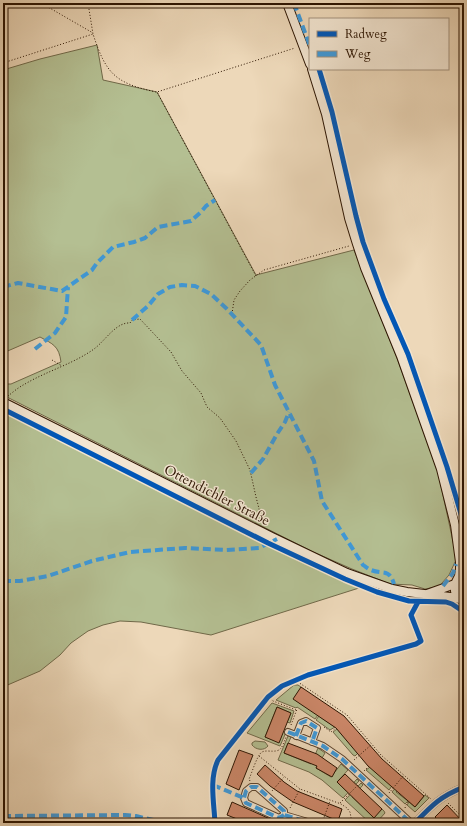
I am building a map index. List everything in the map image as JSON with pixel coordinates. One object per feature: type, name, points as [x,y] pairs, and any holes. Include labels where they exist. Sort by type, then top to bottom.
[{"type":"street","points":[[287,3],[309,61]]},
{"type":"street","points":[[312,70],[326,114],[349,218],[357,244],[365,268],[389,326],[441,469],[455,525],[460,562],[461,574],[455,584],[455,591],[462,601]]},
{"type":"street","name":"Ottendichler Straße","points":[[5,400],[322,562],[362,579],[392,589],[462,601]]},
{"type":"street","points":[[455,525],[460,534],[464,549]]},
{"type":"street","name":"Ottendichler Straße","points":[[426,594],[455,584]]},
{"type":"street","points":[[296,736],[301,724],[306,721],[317,728],[312,742]]},
{"type":"street","points":[[288,732],[323,746],[342,759],[364,778],[381,797],[411,823]]},
{"type":"street","points":[[415,823],[435,802],[464,786]]},
{"type":"street","points":[[286,816],[284,811],[257,787],[251,787],[246,791],[244,798],[246,803],[279,818],[286,816],[311,823]]},
{"type":"path","points":[[42,3],[93,34]]},
{"type":"path","points":[[88,3],[93,34],[108,68],[119,80],[138,88],[157,92],[299,47]]},
{"type":"path","points":[[3,63],[93,34]]},
{"type":"path","points":[[157,92],[256,276]]},
{"type":"path","points":[[232,314],[234,300],[240,291],[250,280],[264,270],[357,244]]},
{"type":"path","points":[[5,400],[25,384],[86,354],[125,323],[130,323],[132,320],[140,319],[171,352],[182,371],[201,393],[207,407],[220,418],[236,441],[250,470],[266,534]]},
{"type":"path","points":[[52,360],[62,366]]},
{"type":"path","points":[[295,680],[348,717],[361,734],[381,755],[435,802]]},
{"type":"path","points":[[249,779],[259,756],[264,751],[276,752],[281,750],[297,710],[273,701],[268,697]]},
{"type":"path","points":[[320,725],[331,732],[336,728]]},
{"type":"path","points":[[354,761],[372,744]]},
{"type":"path","points":[[259,756],[300,789],[340,804],[350,812],[352,823]]},
{"type":"path","points":[[391,790],[404,775]]},
{"type":"path","points":[[268,796],[285,777]]},
{"type":"path","points":[[340,804],[364,778]]},
{"type":"path","points":[[286,816],[300,789]]},
{"type":"path","points":[[442,797],[464,819]]},
{"type":"path","points":[[322,823],[330,800]]},
{"type":"green space","points":[[97,45],[103,80],[157,92],[256,275],[354,250],[397,358],[438,472],[457,560],[449,575],[442,583],[442,586],[425,589],[412,585],[390,584],[352,569],[311,551],[3,395],[3,384],[11,384],[61,362],[59,352],[55,346],[40,337],[3,353],[3,70]]},
{"type":"green space","points":[[3,412],[268,546],[359,588],[211,635],[141,622],[120,621],[103,625],[88,631],[71,643],[60,655],[40,671],[3,687]]},
{"type":"green space","points":[[464,577],[464,597],[460,587]]},
{"type":"green space","points":[[294,685],[301,687],[318,715],[315,719],[297,707],[296,708],[276,700]]},
{"type":"green space","points":[[272,703],[294,711],[290,723],[287,722],[291,713],[277,707],[265,737],[279,742],[284,729],[287,730],[280,746],[247,733]]},
{"type":"green space","points":[[319,716],[335,727],[330,730],[316,720]]},
{"type":"green space","points":[[337,729],[359,752],[355,756],[333,732]]},
{"type":"green space","points":[[288,736],[291,737],[284,753],[311,764],[318,748],[325,753],[316,768],[331,777],[341,764],[348,770],[337,782],[346,791],[357,779],[359,781],[343,798],[322,780],[309,772],[278,760]]},
{"type":"green space","points":[[255,741],[265,742],[268,746],[264,749],[258,749],[252,745]]},
{"type":"green space","points":[[370,767],[400,775],[389,790],[366,770]]},
{"type":"green space","points":[[406,781],[396,792],[408,801],[405,804],[392,792],[397,786]]},
{"type":"green space","points":[[361,783],[363,785],[352,797],[374,817],[382,809],[384,811],[385,813],[376,823],[370,823],[345,800]]},
{"type":"green space","points":[[425,795],[429,798],[415,812],[407,805],[409,802],[415,807]]},
{"type":"building","points":[[301,687],[344,716],[382,759],[424,796],[415,807],[368,766],[336,728],[293,699]]},
{"type":"building","points":[[277,707],[291,713],[279,743],[265,737]]},
{"type":"building","points":[[288,743],[317,754],[337,768],[332,777],[316,768],[317,766],[284,753]]},
{"type":"building","points":[[239,750],[253,755],[239,790],[226,784]]},
{"type":"building","points":[[265,765],[284,782],[297,791],[342,809],[338,821],[293,802],[270,786],[257,774]]},
{"type":"building","points":[[345,774],[382,809],[374,818],[337,782]]},
{"type":"building","points":[[232,802],[282,823],[247,823],[227,815]]},
{"type":"building","points":[[447,805],[464,823],[441,823],[435,817]]},
{"type":"marked path","points":[[294,3],[309,43]]},
{"type":"marked path","points":[[3,287],[18,283],[62,291],[92,270],[113,247],[145,238],[158,227],[191,221],[206,206],[215,200]]},
{"type":"marked path","points":[[132,320],[148,306],[158,294],[170,287],[182,285],[195,286],[211,294],[227,309],[261,345],[275,385],[314,461],[322,501],[363,565],[371,570],[388,574],[394,584]]},
{"type":"marked path","points":[[35,349],[55,333],[66,317],[68,287]]},
{"type":"marked path","points":[[251,473],[263,459],[285,422],[289,412]]},
{"type":"marked path","points":[[3,581],[20,581],[48,576],[92,561],[130,552],[185,548],[226,550],[259,548],[277,539]]},
{"type":"marked path","points":[[443,586],[453,573],[456,564]]},
{"type":"marked path","points":[[296,736],[301,723],[306,721],[317,728],[312,742]]},
{"type":"marked path","points":[[288,732],[323,746],[342,759],[411,823]]},
{"type":"marked path","points":[[213,785],[244,798]]},
{"type":"marked path","points":[[284,815],[279,818],[246,803],[244,798],[246,791],[251,787],[257,787],[284,811],[284,815],[311,823]]},
{"type":"marked path","points":[[3,816],[125,815],[166,823]]},
{"type":"cycle path","points":[[319,70],[332,112],[363,242],[384,299],[408,354],[447,467],[464,524]]},
{"type":"cycle path","points":[[3,409],[268,543],[345,579],[377,592],[409,601],[446,602],[464,612]]},
{"type":"cycle path","points":[[215,823],[213,799],[215,767],[218,760],[268,697],[282,686],[308,675],[416,644],[421,641],[411,615],[418,602]]},
{"type":"cycle path","points":[[415,823],[437,802],[464,787]]}]
